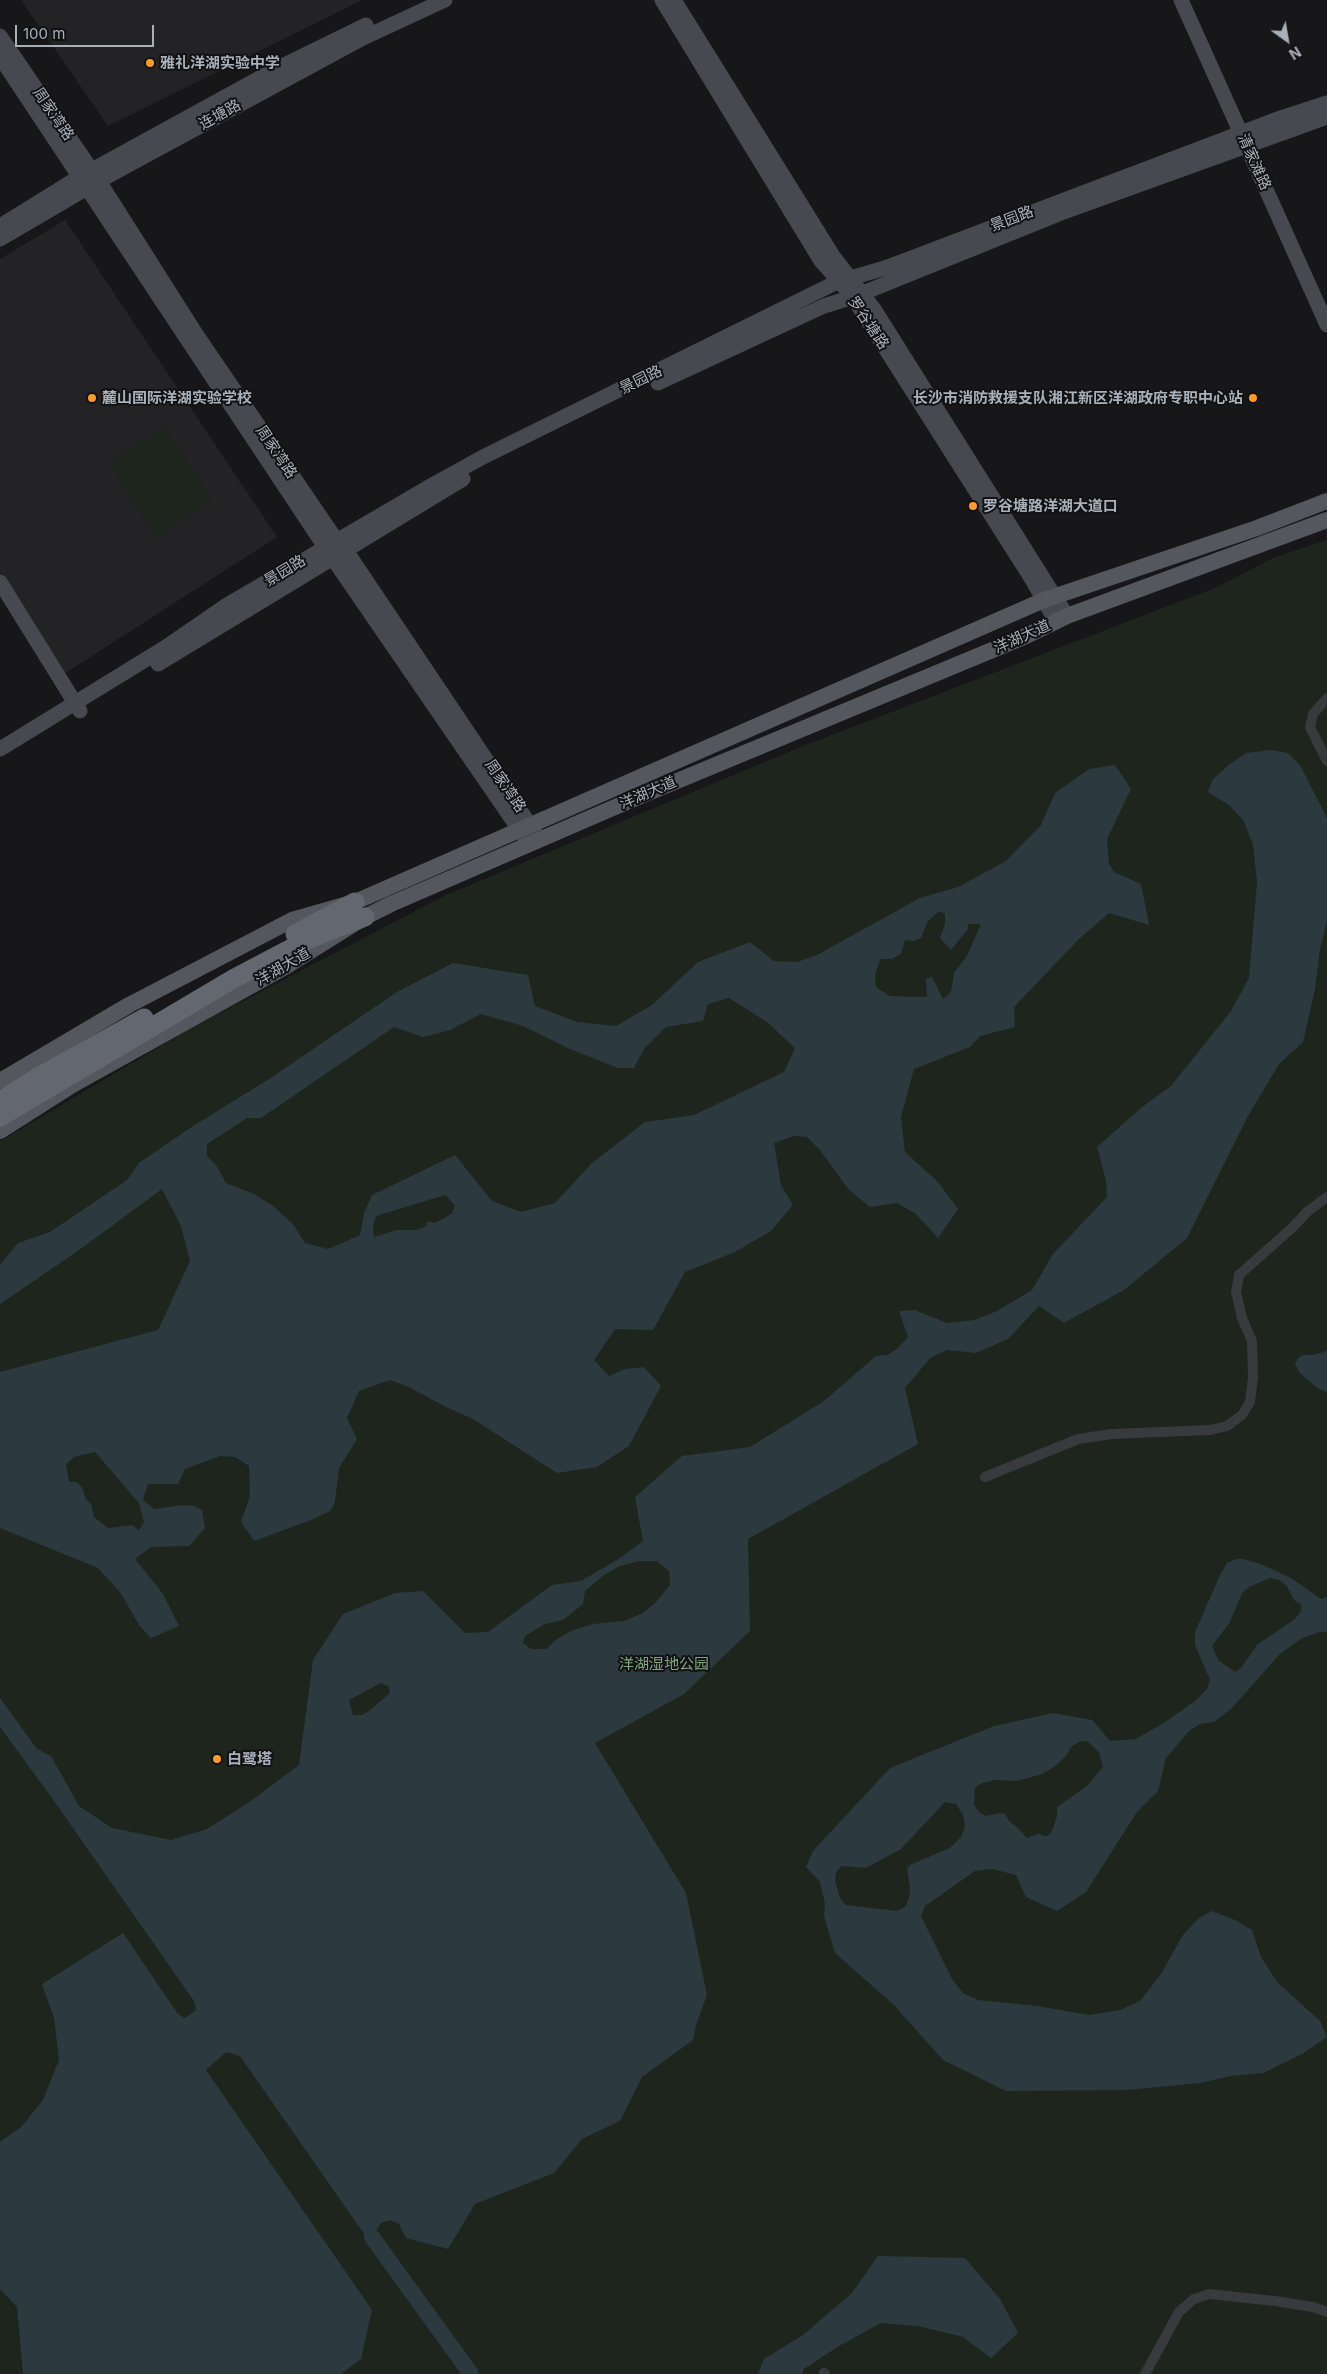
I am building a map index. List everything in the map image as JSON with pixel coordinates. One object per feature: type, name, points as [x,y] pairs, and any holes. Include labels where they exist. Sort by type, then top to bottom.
[{"type":"highway","points":[[0,1100],[230,974],[307,940],[360,909]]},
{"type":"highway","points":[[0,1117],[230,974]]},
{"type":"main road","name":"连塘路","points":[[0,239],[89,179],[274,70],[420,0]]},
{"type":"main road","name":"连塘路","points":[[0,226],[363,38],[445,0]]},
{"type":"main road","name":"罗谷塘路","points":[[662,0],[821,261],[837,282],[858,295]]},
{"type":"main road","name":"罗谷塘路","points":[[674,0],[833,256],[852,278],[858,295],[1062,619]]},
{"type":"main road","name":"清家滩路","points":[[1180,0],[1327,309]]},
{"type":"main road","name":"清家滩路","points":[[1186,0],[1327,325]]},
{"type":"main road","name":"周家湾路","points":[[0,36],[89,179]]},
{"type":"main road","name":"周家湾路","points":[[0,57],[89,179],[196,334],[335,548],[530,835]]},
{"type":"main road","name":"景园路","points":[[0,759],[227,606],[488,464],[824,306],[858,295],[1247,139],[1276,120],[1327,103]]},
{"type":"main road","name":"景园路","points":[[335,548],[483,457],[837,282],[885,268],[1247,139],[1327,117]]},
{"type":"main road","name":"洋湖大道","points":[[0,1081],[130,1005],[292,920],[391,904],[530,835],[1049,598],[1258,528],[1327,500]]},
{"type":"main road","name":"洋湖大道","points":[[530,835],[1026,636],[1062,619],[1327,520]]},
{"type":"main road","points":[[0,582],[75,708]]},
{"type":"main road","points":[[0,596],[75,708]]},
{"type":"main road","name":"景园路","points":[[0,749],[75,708]]},
{"type":"main road","name":"洋湖大道","points":[[0,1131],[74,1084],[285,968],[360,909]]},
{"type":"street","points":[[1327,698],[1313,714],[1310,728],[1327,762]]},
{"type":"street","points":[[985,1477],[1078,1439],[1112,1434],[1210,1430],[1227,1426],[1242,1415],[1250,1402],[1253,1376],[1252,1340],[1242,1318],[1236,1292],[1239,1275],[1292,1228],[1307,1212],[1327,1197]]},
{"type":"street","points":[[1145,2374],[1180,2312],[1194,2299],[1209,2294],[1275,2301],[1313,2307],[1327,2312]]},
{"type":"shaded area","name":"雅礼洋湖实验中学","points":[[21,0],[362,0],[108,126]]},
{"type":"shaded area","name":"麓山国际洋湖实验学校","points":[[65,220],[277,537],[64,674],[0,572],[0,259]]},
{"type":"shaded area","points":[[1271,750],[1288,753],[1300,765],[1327,818],[1327,922],[1320,949],[1315,989],[1303,1042],[1279,1064],[1248,1116],[1187,1238],[1124,1290],[1064,1323],[1039,1306],[1008,1339],[976,1353],[947,1350],[930,1358],[905,1388],[918,1444],[748,1539],[750,1631],[684,1694],[595,1743],[686,1893],[707,1995],[696,2025],[693,2040],[642,2077],[620,2121],[582,2139],[554,2173],[475,2204],[448,2249],[406,2238],[399,2224],[390,2220],[381,2223],[372,2237],[367,2238],[240,2056],[226,2052],[206,2070],[372,2310],[361,2359],[341,2374],[23,2374],[17,2307],[0,2289],[0,2142],[21,2127],[43,2100],[59,2060],[54,2018],[42,1984],[123,1933],[178,2014],[185,2018],[196,2010],[194,2001],[0,1727],[0,1698],[37,1749],[51,1756],[79,1806],[112,1828],[171,1840],[207,1829],[251,1801],[299,1765],[313,1660],[343,1614],[395,1593],[423,1591],[465,1633],[488,1632],[552,1585],[581,1581],[620,1558],[643,1541],[635,1497],[682,1456],[750,1447],[824,1401],[876,1356],[887,1355],[897,1349],[908,1337],[899,1311],[915,1310],[947,1323],[974,1320],[997,1311],[1032,1290],[1053,1254],[1107,1197],[1106,1181],[1097,1147],[1142,1107],[1171,1086],[1231,1011],[1249,978],[1257,882],[1253,844],[1243,820],[1229,805],[1208,792],[1213,779],[1246,753]],"holes":[[[639,1561],[657,1561],[669,1571],[670,1585],[656,1602],[643,1613],[624,1621],[593,1624],[573,1630],[557,1639],[546,1649],[531,1649],[523,1643],[525,1636],[545,1624],[563,1620],[583,1604],[585,1591],[604,1575],[620,1566]],[[381,1683],[388,1686],[390,1693],[369,1711],[362,1715],[353,1715],[349,1700]]]},
{"type":"shaded area","points":[[1115,765],[1131,789],[1107,839],[1109,863],[1114,872],[1141,884],[1149,925],[1109,913],[1079,939],[1014,1007],[1015,1027],[980,1036],[970,1047],[914,1069],[901,1117],[905,1152],[938,1182],[958,1209],[938,1238],[916,1214],[897,1203],[870,1207],[849,1190],[820,1150],[807,1137],[794,1136],[774,1143],[781,1185],[793,1205],[771,1231],[735,1252],[685,1272],[653,1330],[615,1329],[594,1360],[609,1376],[625,1369],[644,1367],[661,1386],[629,1446],[597,1467],[557,1473],[473,1419],[409,1387],[390,1380],[359,1391],[347,1418],[357,1439],[339,1468],[335,1502],[330,1511],[311,1520],[254,1541],[241,1522],[250,1496],[249,1466],[235,1457],[220,1456],[185,1469],[178,1484],[148,1484],[143,1500],[154,1509],[182,1505],[194,1506],[202,1510],[205,1528],[189,1546],[151,1547],[135,1559],[163,1594],[179,1626],[151,1638],[139,1625],[120,1592],[98,1568],[0,1528],[0,1372],[158,1330],[190,1261],[181,1226],[162,1189],[82,1248],[0,1304],[0,1265],[18,1243],[50,1232],[127,1180],[139,1163],[190,1128],[269,1079],[397,992],[453,963],[528,975],[535,1006],[577,1022],[616,1026],[652,1005],[698,962],[750,942],[774,961],[797,962],[817,955],[920,898],[958,887],[1006,861],[1041,825],[1055,793],[1089,769]],"holes":[[[939,911],[945,914],[945,924],[940,938],[951,950],[968,929],[968,924],[981,924],[967,956],[954,973],[951,992],[943,999],[932,977],[926,979],[927,997],[889,996],[876,987],[875,976],[880,959],[892,959],[901,954],[905,940],[914,941],[921,938],[928,921]],[[729,998],[767,1022],[795,1048],[784,1072],[694,1115],[645,1122],[592,1163],[555,1203],[521,1212],[492,1201],[455,1155],[372,1195],[364,1213],[360,1235],[328,1249],[305,1243],[293,1224],[273,1206],[254,1194],[226,1183],[216,1165],[207,1156],[207,1144],[247,1118],[261,1118],[394,1027],[423,1037],[450,1030],[481,1014],[523,1026],[570,1049],[618,1068],[634,1068],[644,1049],[666,1027],[703,1021],[708,1004]],[[445,1195],[455,1205],[452,1213],[434,1223],[428,1221],[425,1227],[416,1230],[397,1230],[374,1237],[373,1227],[376,1216]],[[95,1452],[139,1503],[144,1522],[139,1530],[132,1525],[108,1528],[94,1517],[91,1504],[86,1499],[82,1488],[77,1482],[69,1482],[66,1464],[74,1457]]]},
{"type":"shaded area","points":[[1327,1351],[1326,1392],[1316,1387],[1299,1372],[1295,1364],[1298,1358],[1303,1355],[1313,1355]]},
{"type":"shaded area","points":[[1236,1559],[1243,1559],[1261,1564],[1291,1578],[1321,1599],[1327,1597],[1327,1632],[1319,1632],[1302,1638],[1280,1654],[1231,1709],[1214,1722],[1200,1724],[1189,1731],[1166,1758],[1158,1791],[1137,1812],[1086,1892],[1057,1911],[1026,1897],[1016,1875],[992,1869],[975,1871],[925,1906],[921,1916],[952,1979],[963,1993],[978,2000],[1038,2006],[1089,2015],[1120,2010],[1140,2001],[1161,1974],[1183,1935],[1199,1918],[1212,1911],[1235,1920],[1252,1930],[1261,1957],[1277,1982],[1320,2021],[1327,2037],[1302,2054],[1263,2073],[1231,2076],[1200,2083],[1127,2090],[1006,2091],[943,2060],[894,2005],[835,1953],[824,1916],[825,1904],[820,1882],[806,1867],[813,1851],[890,1768],[994,1726],[1053,1713],[1092,1720],[1110,1741],[1136,1739],[1165,1722],[1195,1701],[1207,1689],[1210,1680],[1195,1645],[1195,1632],[1227,1563]],"holes":[[[1270,1578],[1279,1580],[1286,1585],[1295,1601],[1301,1604],[1301,1611],[1295,1619],[1258,1644],[1241,1668],[1235,1672],[1219,1661],[1212,1646],[1230,1622],[1242,1593],[1249,1587]],[[1081,1741],[1088,1742],[1099,1752],[1103,1767],[1087,1786],[1057,1807],[1057,1816],[1052,1831],[1047,1836],[1040,1833],[1027,1838],[1009,1821],[1005,1814],[1000,1813],[986,1816],[980,1813],[974,1805],[975,1788],[982,1783],[996,1780],[1017,1781],[1042,1774],[1054,1767],[1066,1756],[1072,1746]],[[945,1802],[956,1804],[963,1815],[965,1827],[961,1837],[950,1848],[912,1864],[907,1868],[910,1888],[909,1898],[905,1907],[897,1911],[846,1905],[840,1898],[835,1881],[836,1872],[841,1866],[866,1868],[901,1849]]]},
{"type":"shaded area","points":[[878,2256],[965,2258],[1000,2299],[1018,2333],[991,2358],[963,2337],[918,2326],[881,2323],[839,2346],[804,2369],[802,2374],[758,2374],[764,2359],[803,2335],[852,2293]]},
{"type":"green space","points":[[165,427],[212,500],[156,536],[109,463]]},
{"type":"green space","name":"洋湖湿地公园","points":[[1327,540],[1327,2374],[0,2374],[0,1141],[193,1027],[446,895],[803,746],[1215,588],[1273,558]]},
{"type":"waterway","points":[[372,2237],[471,2374]]},
{"type":"place","name":"雅礼洋湖实验中学","points":[[150,63]]},
{"type":"place","name":"麓山国际洋湖实验学校","points":[[92,398]]},
{"type":"place","name":"长沙市消防救援支队湘江新区洋湖政府专职中心站","points":[[1253,398]]},
{"type":"place","name":"罗谷塘路洋湖大道口","points":[[973,506]]},
{"type":"place","name":"白鹭塔","points":[[217,1759]]}]
